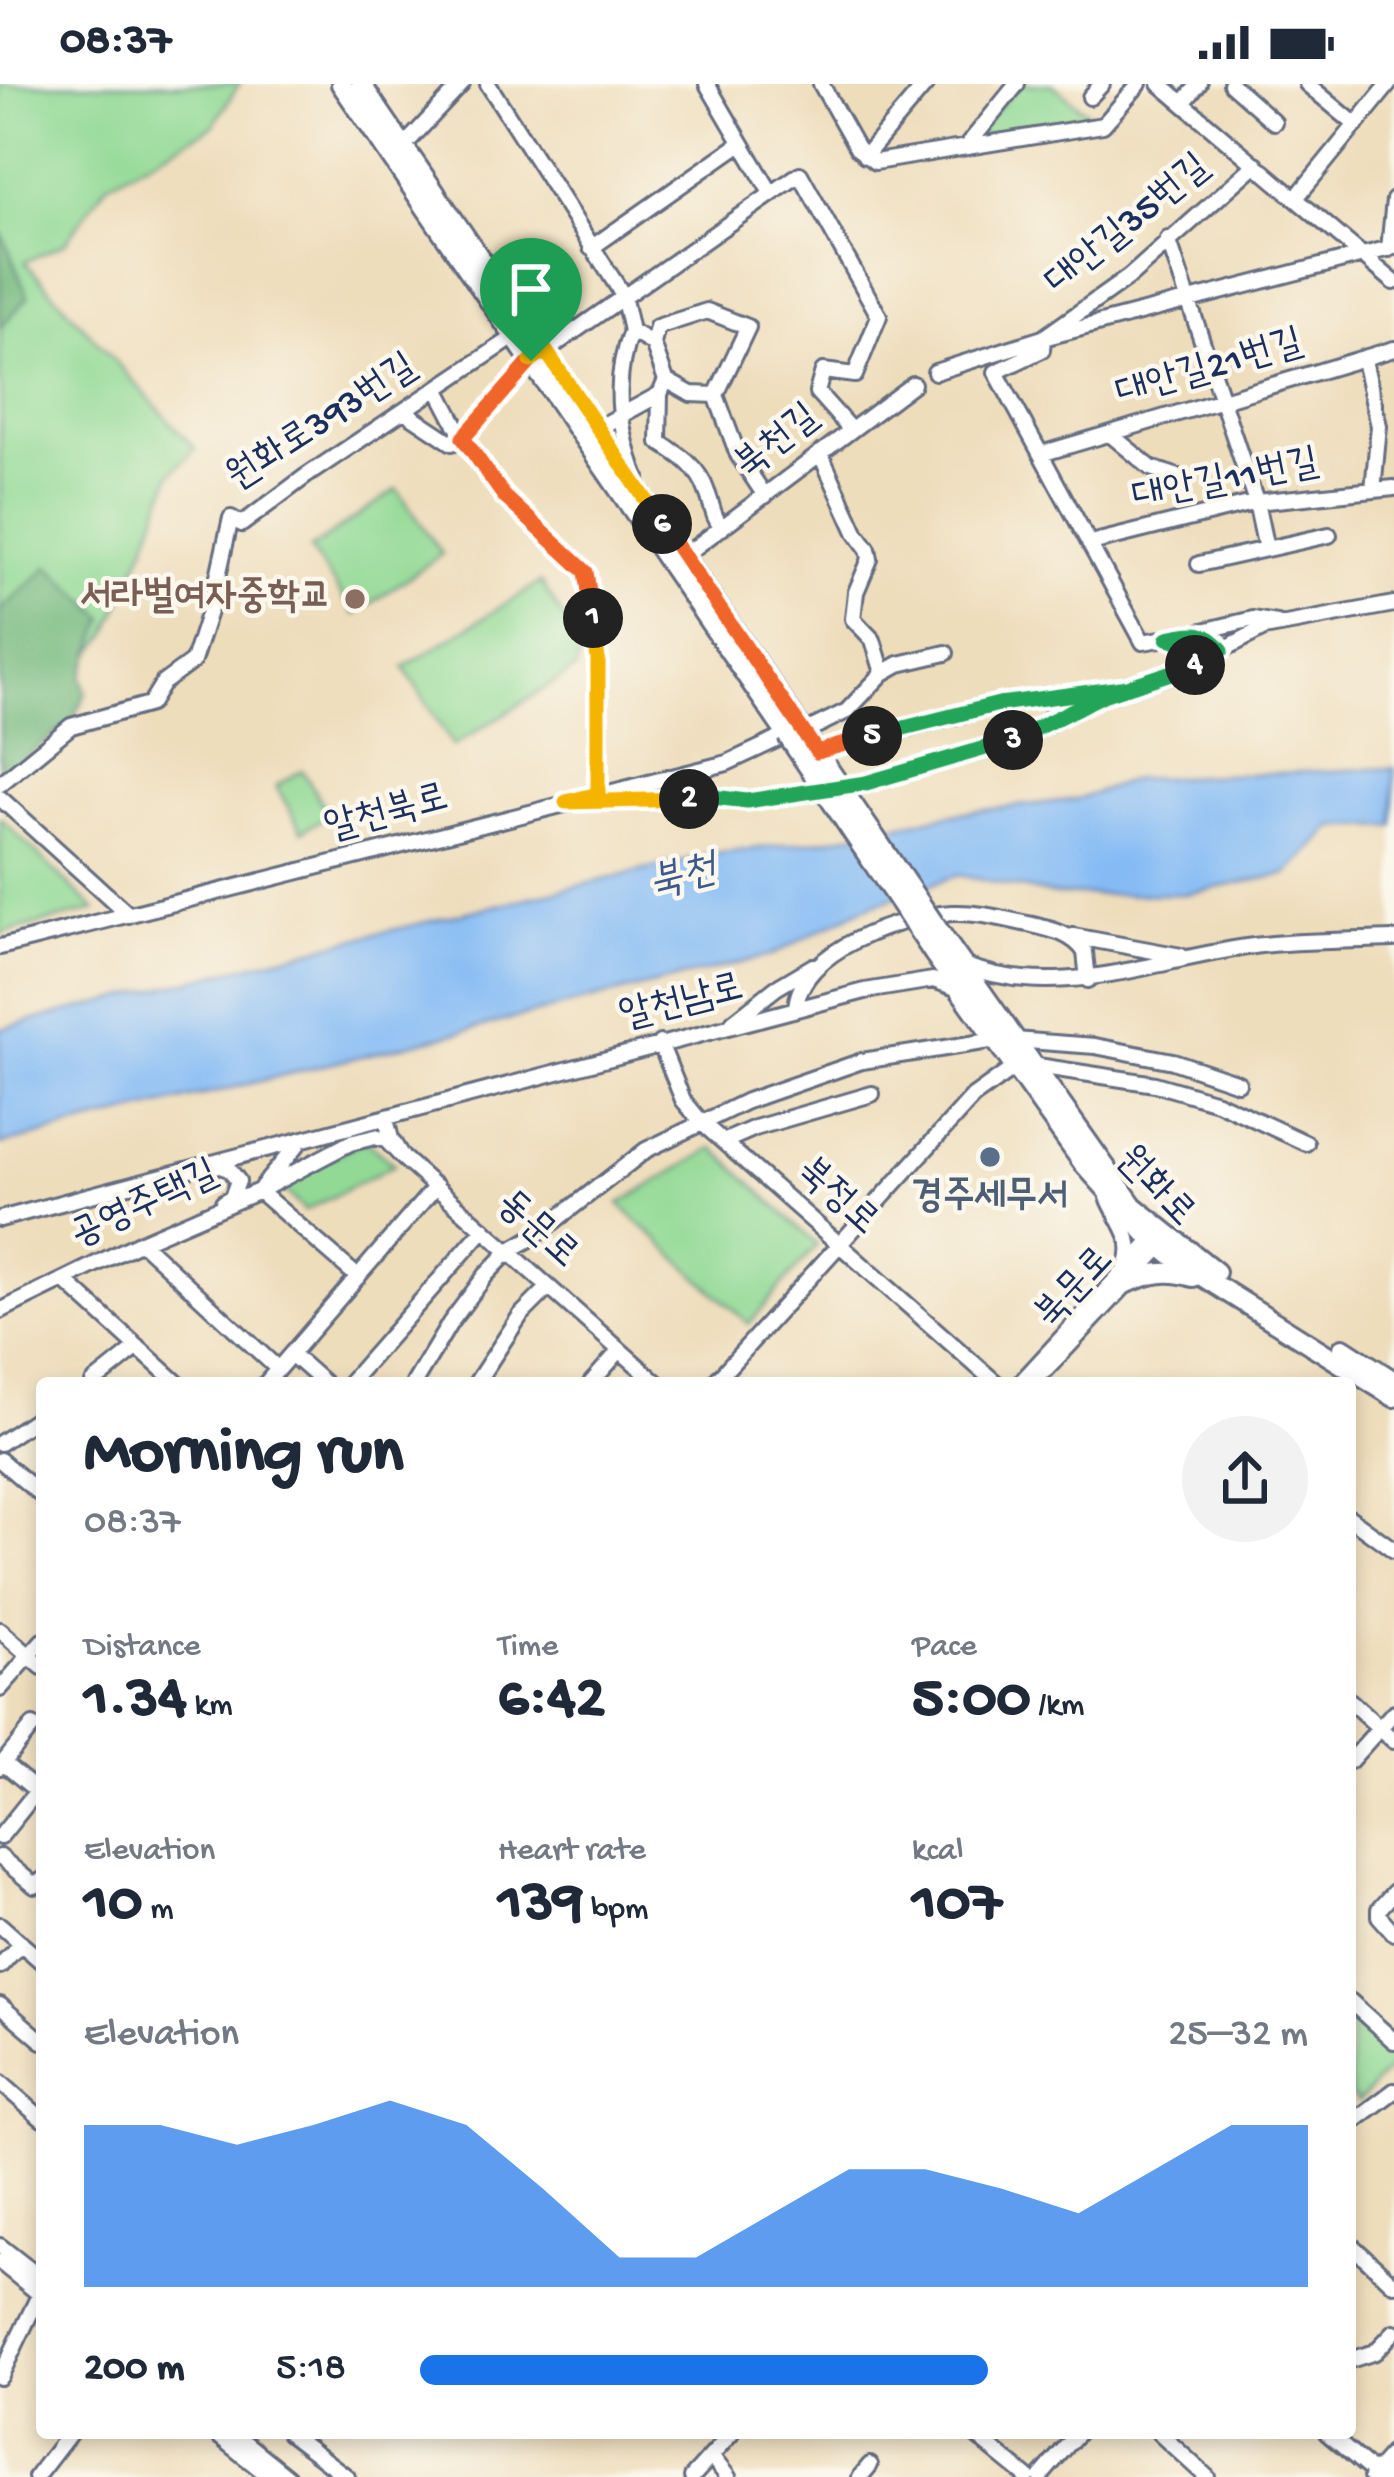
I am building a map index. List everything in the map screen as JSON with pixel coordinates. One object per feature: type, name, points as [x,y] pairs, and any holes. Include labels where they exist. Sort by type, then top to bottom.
[{"type":"main road","points":[[341,84],[398,153],[538,356],[944,962]]},
{"type":"main road","points":[[361,84],[398,153],[514,337],[538,356],[598,428],[644,496],[678,561]]},
{"type":"main road","points":[[795,734],[817,752],[944,962]]},
{"type":"main road","name":"원화로","points":[[944,962],[976,985],[1005,1040],[1106,1192],[1204,1277],[1394,1397]]},
{"type":"main road","name":"원화로","points":[[1023,1066],[1161,1238],[1394,1381]]},
{"type":"main road","points":[[1124,1278],[1152,1272],[1204,1277]]},
{"type":"street","points":[[398,153],[462,84]]},
{"type":"street","points":[[488,84],[622,295],[631,331],[622,353],[620,416],[644,496]]},
{"type":"street","points":[[707,84],[771,193]]},
{"type":"street","points":[[865,156],[926,84]]},
{"type":"street","points":[[966,147],[1017,84]]},
{"type":"street","points":[[1090,98],[1102,84]]},
{"type":"street","points":[[827,87],[865,156],[875,162],[1103,125],[1138,84]]},
{"type":"street","points":[[1160,84],[1394,282]]},
{"type":"street","points":[[1183,103],[1199,84]]},
{"type":"street","points":[[1231,84],[1274,122]]},
{"type":"street","points":[[1307,84],[1356,124]]},
{"type":"street","points":[[1296,198],[1390,84]]},
{"type":"street","points":[[591,248],[741,143]]},
{"type":"street","name":"대안길35번길","points":[[1043,338],[1129,277],[1256,164]]},
{"type":"street","points":[[404,411],[452,442],[463,438],[538,356],[800,174],[879,316],[855,375],[823,371],[818,392],[850,429]]},
{"type":"street","points":[[935,372],[1043,338],[1392,248],[1394,200]]},
{"type":"street","points":[[1168,239],[1256,502],[1266,548]]},
{"type":"street","points":[[722,529],[712,517],[707,488],[686,458],[659,442],[663,387],[653,344],[657,327],[707,310],[748,327],[716,395],[739,455],[765,496]]},
{"type":"street","points":[[631,331],[653,344]]},
{"type":"street","name":"원화로393번길","points":[[0,784],[71,726],[150,704],[163,682],[193,661],[232,518],[242,524],[514,337]]},
{"type":"street","points":[[1043,338],[1042,350],[996,372],[1143,642],[1253,620],[1282,624]]},
{"type":"street","name":"대안길21번길","points":[[1043,454],[1394,349]]},
{"type":"street","name":"대안길11번길","points":[[1364,359],[1378,408],[1379,452],[1373,490]]},
{"type":"street","name":"북천길","points":[[678,561],[913,384]]},
{"type":"street","points":[[598,428],[663,387],[716,395]]},
{"type":"street","points":[[437,388],[463,438],[504,496],[586,572],[598,660],[598,794]]},
{"type":"street","points":[[1110,434],[1151,467],[1178,477]]},
{"type":"street","points":[[820,453],[868,550],[870,559],[856,592],[853,620],[873,640],[883,673],[898,664],[946,653]]},
{"type":"street","name":"대안길11번길","points":[[1091,544],[1256,502],[1394,488]]},
{"type":"street","points":[[1199,564],[1329,535]]},
{"type":"street","points":[[668,777],[693,792],[747,801],[866,783],[1002,745],[1063,713],[1194,665],[1264,628],[1394,604]]},
{"type":"street","points":[[1194,634],[1211,637],[1222,650]]},
{"type":"street","points":[[1168,638],[1189,644],[1194,665]]},
{"type":"street","name":"알천북로","points":[[0,947],[720,765],[847,711],[883,673]]},
{"type":"street","points":[[817,752],[919,723],[1128,687]]},
{"type":"street","points":[[1041,699],[1063,713]]},
{"type":"street","points":[[1024,702],[1034,717],[1032,731]]},
{"type":"street","points":[[713,797],[709,776],[720,765]]},
{"type":"street","points":[[566,802],[713,797]]},
{"type":"street","points":[[0,798],[129,915]]},
{"type":"street","points":[[727,1026],[787,980],[877,932],[934,914],[990,916],[1192,957]]},
{"type":"street","points":[[1067,935],[1085,952],[1088,980]]},
{"type":"street","points":[[796,1009],[865,991],[944,962],[976,985],[1088,980],[1192,957],[1288,943],[1394,939]]},
{"type":"street","name":"알천남로","points":[[0,1219],[796,1009],[803,982],[823,961]]},
{"type":"street","points":[[418,1377],[450,1323],[509,1251],[646,1150],[747,1101],[862,1061],[1005,1040],[1095,1046],[1173,1061],[1238,1083]]},
{"type":"street","name":"북정로","points":[[660,1042],[683,1100],[702,1123],[989,1377]]},
{"type":"street","points":[[719,1377],[973,1096],[1023,1066],[1155,1084],[1197,1096],[1306,1143]]},
{"type":"street","points":[[723,1142],[754,1128],[872,1094]]},
{"type":"street","name":"동문로","points":[[386,1119],[402,1157],[650,1377]]},
{"type":"street","points":[[358,1277],[259,1191],[350,1143],[374,1137],[386,1140],[402,1157]]},
{"type":"street","name":"공영주택길","points":[[0,1312],[141,1242],[259,1191],[302,1141]]},
{"type":"street","points":[[201,1216],[232,1197],[238,1180],[229,1169],[206,1166]]},
{"type":"street","points":[[271,1377],[436,1186]]},
{"type":"street","points":[[1106,1192],[1131,1244],[1124,1278]]},
{"type":"street","points":[[355,1377],[484,1229]]},
{"type":"street","name":"북문로","points":[[1034,1377],[1047,1369],[1161,1238]]},
{"type":"street","points":[[141,1242],[278,1369]]},
{"type":"street","points":[[64,1280],[170,1377]]},
{"type":"street","points":[[480,1377],[520,1316],[549,1287]]},
{"type":"street","points":[[100,1377],[138,1347]]},
{"type":"street","points":[[596,1377],[620,1350]]},
{"type":"street","points":[[291,1354],[317,1377]]},
{"type":"street","points":[[1356,1387],[1366,1376]]},
{"type":"street","points":[[0,1443],[36,1419]]},
{"type":"street","points":[[0,1460],[36,1491]]},
{"type":"street","points":[[1356,1522],[1394,1550]]},
{"type":"street","points":[[0,1630],[36,1662]]},
{"type":"street","points":[[0,1689],[36,1648]]},
{"type":"street","points":[[1356,1706],[1394,1741]]},
{"type":"street","points":[[1356,1754],[1394,1712]]},
{"type":"street","points":[[33,1726],[2,1765],[36,1796]]},
{"type":"street","points":[[1,1834],[36,1800]]},
{"type":"street","points":[[0,1857],[36,1885]]},
{"type":"street","points":[[1394,1892],[1379,1909],[1383,1924],[1394,1933]]},
{"type":"street","points":[[0,1925],[36,1957]]},
{"type":"street","points":[[0,1966],[21,1943]]},
{"type":"street","points":[[0,2005],[36,2037]]},
{"type":"street","points":[[1356,2006],[1394,2041]]},
{"type":"street","points":[[0,2082],[36,2114]]},
{"type":"street","points":[[1356,2120],[1394,2091]]},
{"type":"street","points":[[0,2246],[36,2282]]},
{"type":"street","points":[[1356,2249],[1394,2284]]},
{"type":"street","points":[[0,2262],[36,2284]]},
{"type":"street","points":[[1,2372],[36,2295]]},
{"type":"street","points":[[1356,2358],[1375,2351],[1394,2332]]},
{"type":"street","points":[[36,2477],[65,2439]]},
{"type":"street","points":[[222,2439],[270,2477]]},
{"type":"street","points":[[240,2439],[288,2477]]},
{"type":"street","points":[[297,2439],[347,2477]]},
{"type":"street","points":[[692,2477],[727,2439]]},
{"type":"street","points":[[980,2439],[1027,2477]]},
{"type":"street","points":[[1040,2477],[1073,2439]]},
{"type":"street","points":[[1166,2439],[1207,2477]]},
{"type":"street","points":[[1334,2439],[1377,2476]]},
{"type":"street","points":[[1377,2476],[1394,2451]]},
{"type":"street","points":[[711,2456],[728,2477]]},
{"type":"street","points":[[1377,2476],[1394,2466]]},
{"type":"green space","points":[[0,84],[239,84],[213,126],[107,184],[65,243],[25,262],[195,449],[171,474],[107,635],[0,765]]},
{"type":"green space","points":[[1020,84],[1052,84],[1088,113],[1085,119],[972,138]]},
{"type":"green space","points":[[0,229],[28,297],[0,328]]},
{"type":"green space","points":[[397,489],[442,554],[355,615],[310,549]]},
{"type":"green space","points":[[49,566],[105,618],[82,676],[86,693],[72,721],[0,778],[0,611]]},
{"type":"green space","points":[[541,582],[581,647],[576,669],[453,746],[404,667]]},
{"type":"green space","points":[[302,770],[329,815],[302,831],[276,786]]},
{"type":"green space","points":[[0,818],[95,910],[0,934]]},
{"type":"green space","points":[[365,1140],[394,1165],[305,1211],[279,1185]]},
{"type":"green space","points":[[714,1148],[817,1245],[749,1324],[619,1204]]},
{"type":"green space","points":[[1356,2017],[1394,2051],[1394,2064],[1358,2102]]},
{"type":"water","name":"북천","points":[[1394,768],[1394,826],[1333,827],[1287,874],[1185,894],[1055,895],[958,875],[863,908],[772,955],[0,1145],[0,1029],[713,854],[824,840],[959,813],[1079,799],[1134,779]]},
{"type":"place","name":"서라벌여자중학교","points":[[355,599]]},
{"type":"place","name":"경주세무서","points":[[990,1157]]},
{"type":"route","points":[[531,361],[463,438],[504,496],[586,572],[598,660],[598,794],[566,802],[713,797],[747,801],[866,783],[1002,745],[1103,695],[1180,672],[1194,665],[1193,652],[1189,644],[1168,638],[1202,632],[1222,650],[1198,663],[1180,672],[1128,687],[999,704],[817,752],[546,351],[531,361]]}]
